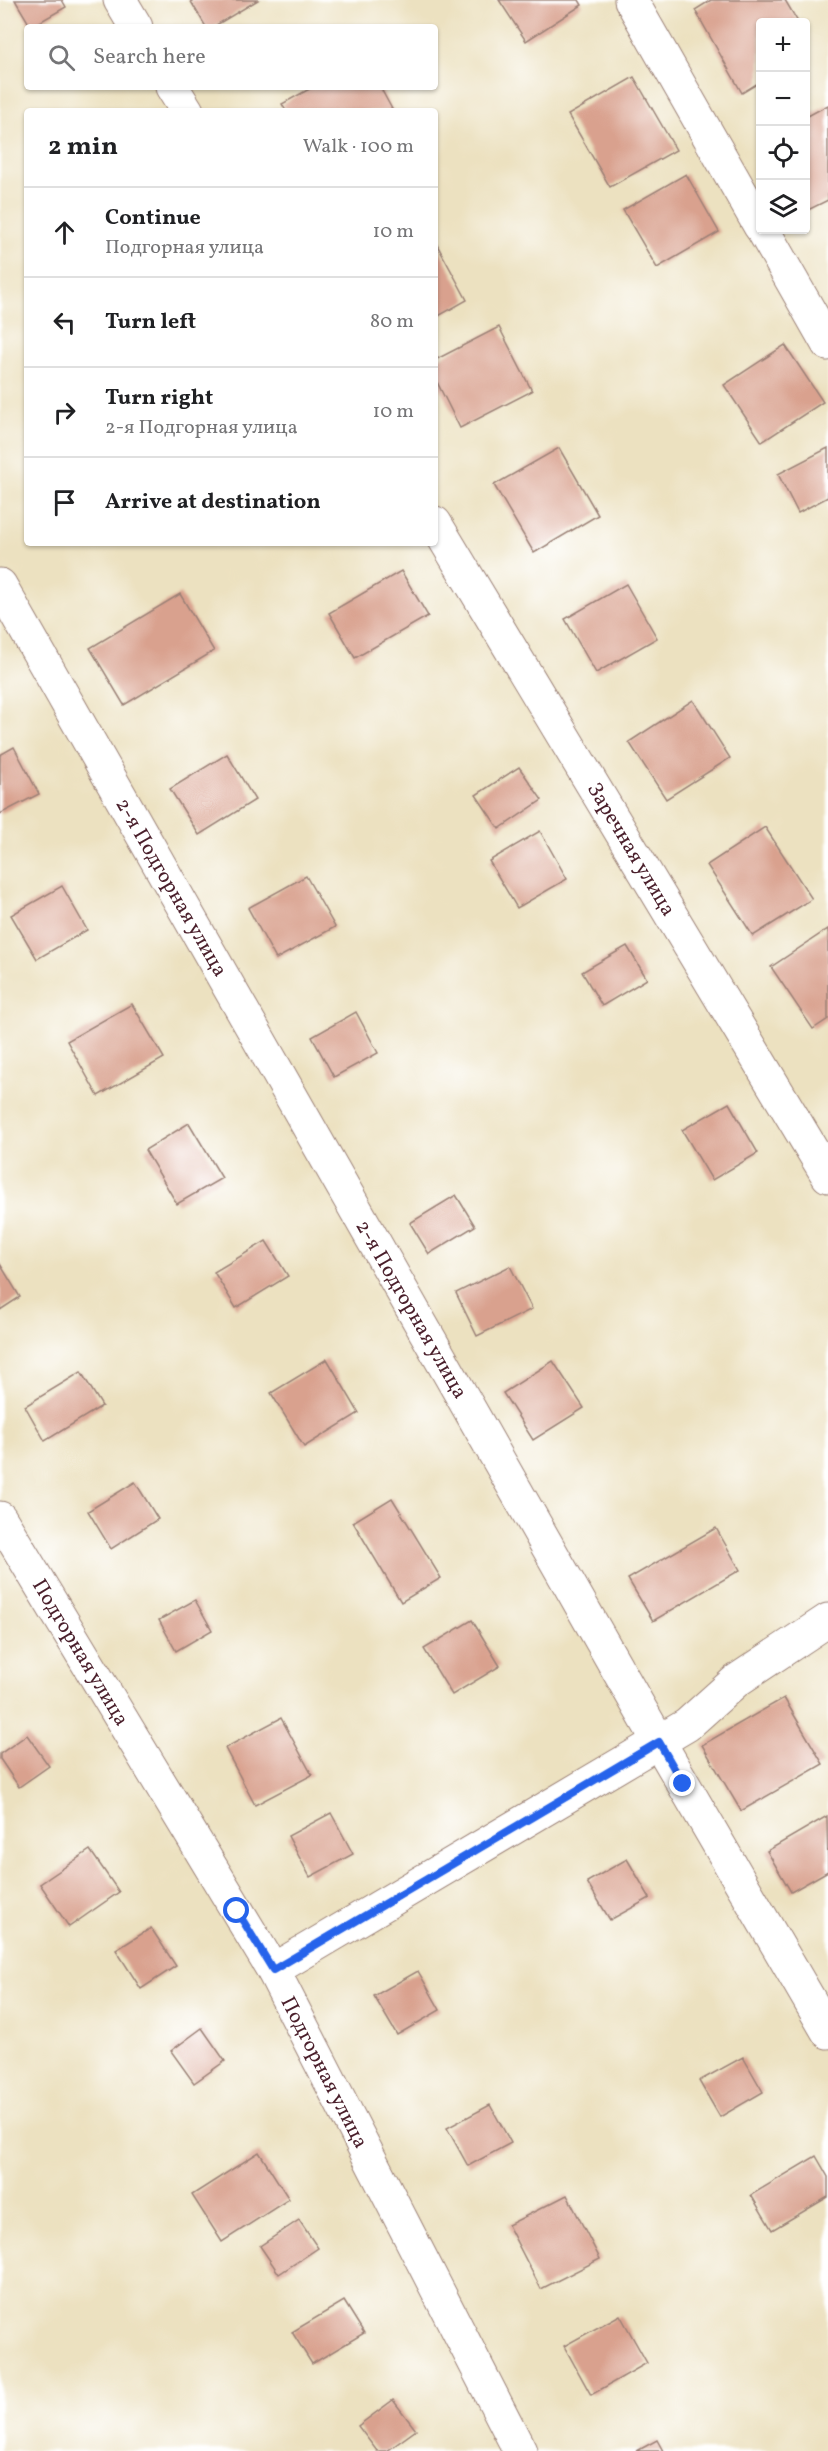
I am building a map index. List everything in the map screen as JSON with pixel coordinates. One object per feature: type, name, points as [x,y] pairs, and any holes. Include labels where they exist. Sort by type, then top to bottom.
[{"type":"street","points":[[120,0],[134,24]]},
{"type":"street","points":[[631,0],[756,219]]},
{"type":"street","points":[[174,90],[185,108]]},
{"type":"street","points":[[764,234],[828,344]]},
{"type":"street","name":"Заречная улица","points":[[438,528],[828,1176]]},
{"type":"street","name":"2-я Подгорная улица","points":[[0,585],[659,1742],[828,2032]]},
{"type":"street","name":"Подгорная улица","points":[[0,1518],[273,1970],[520,2451]]},
{"type":"street","points":[[273,1970],[687,1725],[736,1681],[828,1620]]},
{"type":"building","points":[[15,0],[62,0],[66,7],[36,24],[29,24]]},
{"type":"building","points":[[190,0],[258,0],[218,24],[204,24]]},
{"type":"building","points":[[499,0],[579,0],[582,5],[526,41]]},
{"type":"building","points":[[711,0],[785,0],[796,18],[756,18],[756,84],[742,93],[695,10]]},
{"type":"building","points":[[634,77],[676,150],[610,187],[568,115]]},
{"type":"building","points":[[308,90],[382,90],[391,108],[284,108],[282,104]]},
{"type":"building","points":[[828,105],[828,200],[810,209],[810,126],[810,115]]},
{"type":"building","points":[[686,174],[719,232],[657,268],[623,210]]},
{"type":"building","points":[[438,247],[467,300],[438,316]]},
{"type":"building","points":[[499,327],[532,391],[460,428],[438,384],[438,358]]},
{"type":"building","points":[[785,345],[823,402],[762,442],[724,385]]},
{"type":"building","points":[[559,448],[598,515],[534,553],[494,485]]},
{"type":"building","points":[[828,448],[828,497],[798,513],[778,474]]},
{"type":"building","points":[[401,571],[428,616],[355,658],[329,613]]},
{"type":"building","points":[[626,584],[657,638],[596,673],[565,619]]},
{"type":"building","points":[[180,594],[214,651],[124,705],[90,648]]},
{"type":"building","points":[[693,700],[730,758],[666,799],[629,742]]},
{"type":"building","points":[[14,747],[39,794],[0,814],[0,755]]},
{"type":"building","points":[[227,754],[255,800],[199,835],[170,789]]},
{"type":"building","points":[[519,767],[542,800],[499,829],[476,795]]},
{"type":"building","points":[[765,827],[812,899],[753,936],[707,865]]},
{"type":"building","points":[[540,831],[567,879],[517,908],[489,861]]},
{"type":"building","points":[[306,876],[335,927],[276,959],[248,908]]},
{"type":"building","points":[[62,886],[87,930],[37,959],[11,915]]},
{"type":"building","points":[[828,929],[828,1019],[813,1029],[771,967]]},
{"type":"building","points":[[627,946],[647,979],[602,1006],[582,972]]},
{"type":"building","points":[[132,1004],[164,1058],[98,1096],[67,1041]]},
{"type":"building","points":[[356,1012],[378,1053],[334,1077],[312,1037]]},
{"type":"building","points":[[729,1103],[758,1153],[712,1180],[682,1130]]},
{"type":"building","points":[[189,1123],[222,1178],[177,1204],[145,1150]]},
{"type":"building","points":[[456,1195],[475,1226],[429,1254],[410,1223]]},
{"type":"building","points":[[266,1241],[288,1276],[236,1308],[214,1272]]},
{"type":"building","points":[[0,1264],[20,1297],[0,1310]]},
{"type":"building","points":[[510,1266],[532,1309],[477,1336],[456,1293]]},
{"type":"building","points":[[327,1359],[359,1413],[304,1447],[271,1393]]},
{"type":"building","points":[[553,1361],[584,1408],[533,1440],[503,1393]]},
{"type":"building","points":[[81,1372],[102,1406],[45,1441],[25,1406]]},
{"type":"building","points":[[135,1482],[158,1519],[111,1549],[88,1511]]},
{"type":"building","points":[[392,1498],[441,1578],[401,1602],[353,1522]]},
{"type":"building","points":[[716,1528],[740,1570],[653,1621],[628,1579]]},
{"type":"building","points":[[195,1600],[212,1630],[176,1651],[159,1620]]},
{"type":"building","points":[[472,1620],[500,1666],[452,1695],[424,1649]]},
{"type":"building","points":[[784,1698],[823,1764],[741,1811],[702,1745]]},
{"type":"building","points":[[281,1718],[312,1775],[255,1805],[225,1748]]},
{"type":"building","points":[[27,1735],[49,1766],[19,1787],[0,1759],[0,1754]]},
{"type":"building","points":[[331,1813],[353,1854],[310,1877],[288,1836]]},
{"type":"building","points":[[827,1816],[828,1871],[791,1892],[767,1851]]},
{"type":"building","points":[[90,1850],[119,1892],[69,1927],[40,1884]]},
{"type":"building","points":[[627,1859],[650,1898],[610,1920],[587,1882]]},
{"type":"building","points":[[151,1928],[176,1966],[141,1989],[116,1950]]},
{"type":"building","points":[[418,1971],[440,2010],[397,2035],[374,1996]]},
{"type":"building","points":[[202,2028],[225,2061],[194,2083],[171,2051]]},
{"type":"building","points":[[743,2057],[763,2092],[720,2117],[699,2081]]},
{"type":"building","points":[[490,2105],[511,2143],[468,2166],[447,2128]]},
{"type":"building","points":[[259,2152],[289,2199],[222,2242],[192,2195]]},
{"type":"building","points":[[816,2156],[828,2177],[828,2197],[772,2230],[751,2195]]},
{"type":"building","points":[[567,2195],[600,2259],[541,2289],[508,2225]]},
{"type":"building","points":[[299,2220],[318,2248],[279,2274],[260,2246]]},
{"type":"building","points":[[344,2301],[364,2333],[312,2364],[292,2332]]},
{"type":"building","points":[[620,2315],[647,2363],[591,2395],[564,2346]]},
{"type":"building","points":[[393,2400],[416,2430],[387,2451],[377,2451],[358,2426]]},
{"type":"building","points":[[657,2440],[663,2451],[637,2451]]},
{"type":"route","points":[[237,1911],[273,1970],[659,1742],[683,1784]]}]
